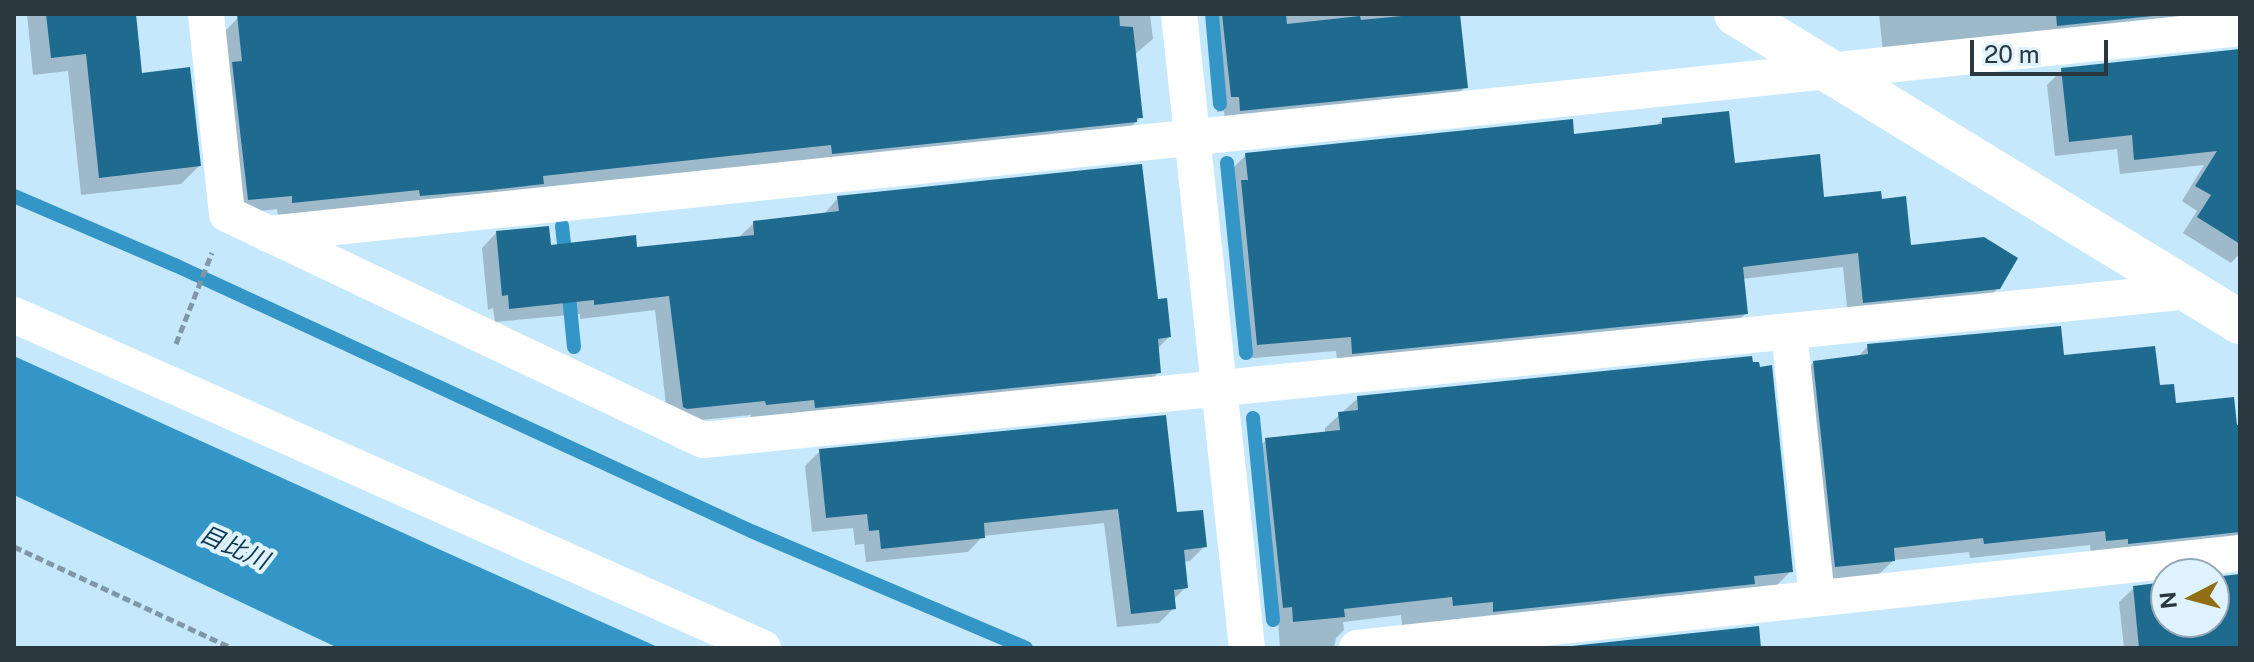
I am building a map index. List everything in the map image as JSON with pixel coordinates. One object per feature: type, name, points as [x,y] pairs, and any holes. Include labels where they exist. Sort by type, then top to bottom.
[{"type":"street","points":[[206,14],[227,214],[703,440],[2190,291]]},
{"type":"street","points":[[1179,14],[1247,648]]},
{"type":"street","points":[[1736,14],[2240,322]]},
{"type":"street","points":[[268,234],[2240,28]]},
{"type":"street","points":[[14,315],[763,648]]},
{"type":"street","points":[[1789,331],[1817,598]]},
{"type":"street","points":[[1357,648],[2240,553]]},
{"type":"path","points":[[162,381],[208,262]]},
{"type":"path","points":[[14,547],[231,648]]},
{"type":"water","name":"目比川","points":[[14,356],[660,648],[338,648],[14,495]]},
{"type":"building","points":[[46,14],[136,14],[142,73],[190,67],[201,166],[99,178],[86,54],[51,58]]},
{"type":"building","points":[[237,14],[1119,14],[1120,26],[1133,27],[1143,118],[1137,118],[1137,122],[832,154],[831,145],[543,176],[544,184],[491,190],[420,196],[419,190],[292,203],[292,196],[248,200],[232,62],[242,61]]},
{"type":"building","points":[[1222,14],[1286,14],[1287,24],[1360,16],[1361,20],[1460,14],[1468,88],[1240,111],[1239,97],[1231,97]]},
{"type":"building","points":[[2056,14],[2172,14],[2057,26]]},
{"type":"building","points":[[2240,49],[2240,244],[2197,217],[2211,195],[2195,186],[2217,151],[2134,160],[2132,135],[2069,142],[2061,68]]},
{"type":"building","points":[[1729,111],[1735,163],[1820,154],[1824,197],[1881,191],[1882,199],[1906,196],[1911,245],[1984,237],[2018,258],[2000,289],[1863,303],[1858,253],[1743,267],[1748,314],[1352,354],[1351,337],[1257,345],[1241,180],[1248,180],[1245,153],[1573,119],[1574,134],[1662,124],[1662,118]]},
{"type":"building","points":[[1142,164],[1158,299],[1167,298],[1171,337],[1158,339],[1161,373],[815,408],[814,400],[766,405],[765,401],[687,409],[683,407],[669,296],[594,305],[594,300],[509,309],[508,295],[502,296],[496,231],[549,226],[551,245],[636,235],[637,247],[754,235],[753,221],[839,211],[837,196]]},
{"type":"building","points":[[2061,326],[2064,355],[2155,346],[2160,385],[2174,384],[2176,403],[2234,397],[2237,425],[2240,425],[2240,532],[2128,544],[2128,539],[2106,541],[2105,531],[1984,544],[1983,538],[1894,548],[1895,561],[1835,567],[1813,361],[1868,354],[1867,344]]},
{"type":"building","points":[[1752,356],[1753,362],[1759,362],[1760,367],[1772,365],[1793,572],[1754,576],[1755,584],[1493,612],[1493,602],[1453,606],[1452,597],[1344,609],[1345,617],[1293,622],[1292,607],[1283,608],[1265,438],[1340,430],[1338,412],[1358,410],[1357,396]]},
{"type":"building","points":[[1166,415],[1177,512],[1203,510],[1207,547],[1184,550],[1188,588],[1174,590],[1176,609],[1131,614],[1118,509],[984,523],[985,538],[881,549],[879,530],[869,531],[867,514],[826,518],[819,449]]},
{"type":"building","points":[[2240,574],[2240,648],[2139,648],[2133,586],[2150,584],[2150,638],[2230,638],[2230,575]]},
{"type":"building","points":[[1759,626],[1761,648],[1553,648]]},
{"type":"waterway","points":[[1212,14],[1220,104]]},
{"type":"waterway","points":[[1227,163],[1246,353]]},
{"type":"waterway","points":[[14,196],[177,266],[751,531],[1026,648]]},
{"type":"waterway","points":[[562,226],[566,262]]},
{"type":"waterway","points":[[568,286],[574,347]]},
{"type":"waterway","points":[[1253,418],[1273,620]]}]
